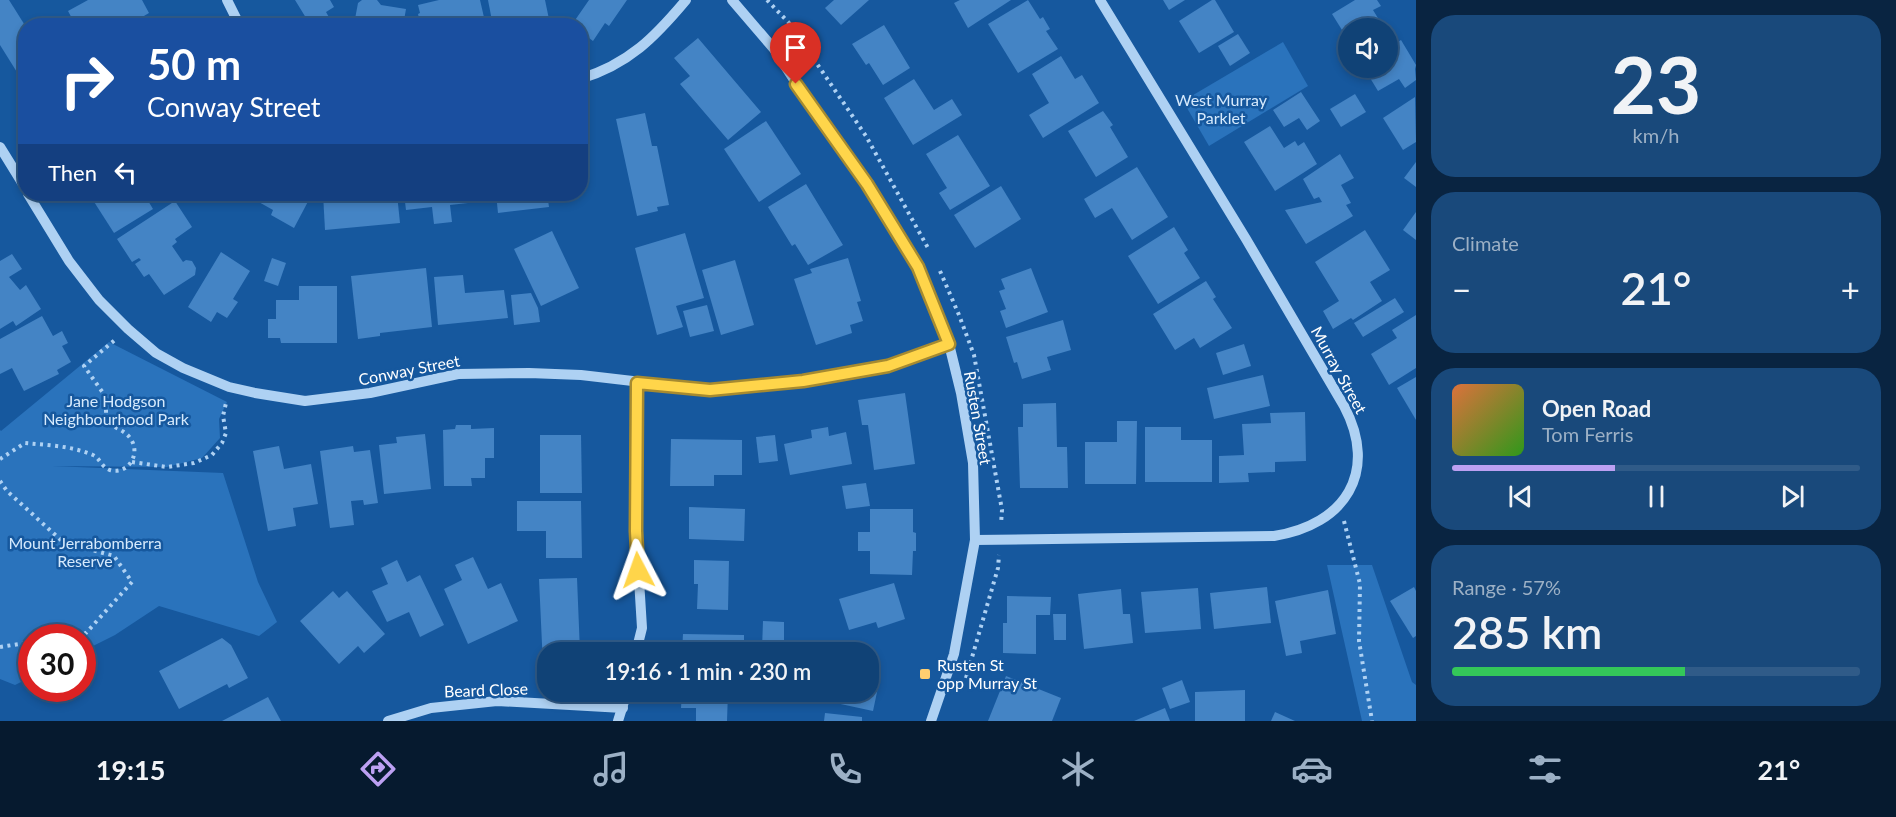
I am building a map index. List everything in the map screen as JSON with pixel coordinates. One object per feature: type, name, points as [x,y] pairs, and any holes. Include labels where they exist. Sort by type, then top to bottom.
[{"type":"street","points":[[227,0],[236,18]]},
{"type":"street","points":[[588,77],[639,50],[659,33],[686,0]]},
{"type":"street","name":"Rusten Street","points":[[732,0],[774,49],[819,118],[867,184],[918,267],[949,344],[961,393],[972,463],[975,540],[954,654],[931,721]]},
{"type":"street","name":"Murray Street","points":[[975,540],[1274,536],[1310,527],[1329,515],[1339,505],[1353,483],[1358,447],[1353,422],[1246,239],[1100,0]]},
{"type":"street","points":[[0,147],[18,176]]},
{"type":"street","name":"Conway Street","points":[[32,201],[69,261],[99,300],[156,353],[183,368],[229,387],[305,401],[370,393],[458,374],[581,375],[710,390],[803,381],[888,366],[949,344]]},
{"type":"street","points":[[637,383],[636,531],[642,628],[638,642]]},
{"type":"street","name":"Beard Close","points":[[388,721],[431,708],[497,701],[623,708]]},
{"type":"street","points":[[618,721],[624,702]]},
{"type":"path","points":[[0,459],[25,443],[79,449],[97,456],[104,467],[110,470],[122,470],[132,462],[134,456],[132,441],[128,435],[106,422],[106,397],[84,366],[128,329]]},
{"type":"path","points":[[132,462],[167,467],[194,464],[212,455],[222,443],[226,433],[223,416],[229,387]]},
{"type":"path","points":[[0,481],[7,491],[63,542],[114,556],[132,582],[94,624]]},
{"type":"path","points":[[1339,505],[1360,584],[1359,641],[1372,721]]},
{"type":"path","points":[[0,647],[18,644]]},
{"type":"green space","name":"West Murray Parklet","points":[[1283,42],[1308,86],[1209,146],[1183,101]]},
{"type":"green space","name":"Mount Jerrabomberra Reserve","points":[[109,342],[227,402],[219,419],[220,438],[202,458],[167,467],[52,466],[223,473],[258,582],[277,622],[259,636],[159,606],[115,635],[96,644],[96,624],[18,624],[18,684],[15,685],[0,679],[1,431]]},
{"type":"green space","points":[[1327,565],[1372,565],[1412,682],[1416,685],[1416,721],[1362,721]]},
{"type":"building","points":[[0,0],[9,0],[20,18],[18,18],[18,74],[0,45]]},
{"type":"building","points":[[88,0],[142,0],[149,13],[141,18],[72,18],[68,11]]},
{"type":"building","points":[[295,0],[330,0],[334,7],[326,12],[329,18],[306,18]]},
{"type":"building","points":[[362,0],[377,0],[381,5],[406,9],[404,18],[355,18],[358,3]]},
{"type":"building","points":[[439,0],[480,0],[484,18],[419,18],[418,5]]},
{"type":"building","points":[[488,0],[545,0],[549,18],[491,18]]},
{"type":"building","points":[[589,0],[627,0],[609,26],[605,23],[593,41],[588,37],[588,18],[577,18]]},
{"type":"building","points":[[834,0],[869,0],[841,25],[825,8]]},
{"type":"building","points":[[960,0],[1011,0],[968,28],[954,3]]},
{"type":"building","points":[[1028,0],[1040,19],[1043,17],[1050,29],[1046,31],[1058,49],[1018,73],[988,24]]},
{"type":"building","points":[[1163,0],[1185,0],[1169,10]]},
{"type":"building","points":[[1215,0],[1234,32],[1199,53],[1179,21]]},
{"type":"building","points":[[1355,0],[1377,0],[1381,6],[1373,10],[1378,18],[1338,18],[1338,24],[1332,14]]},
{"type":"building","points":[[884,25],[910,68],[883,85],[869,63],[866,65],[852,44]]},
{"type":"building","points":[[1238,34],[1250,53],[1230,66],[1218,46]]},
{"type":"building","points":[[698,38],[761,112],[728,140],[680,84],[690,76],[674,58]]},
{"type":"building","points":[[1401,40],[1416,65],[1416,80],[1405,88],[1399,79],[1378,91],[1370,78],[1398,78],[1398,42]]},
{"type":"building","points":[[1061,56],[1075,79],[1082,75],[1099,103],[1043,138],[1029,115],[1049,103],[1032,74]]},
{"type":"building","points":[[914,79],[934,110],[952,99],[962,115],[913,145],[884,98]]},
{"type":"building","points":[[1301,92],[1320,121],[1307,130],[1299,118],[1284,127],[1273,110]]},
{"type":"building","points":[[1355,94],[1366,112],[1341,127],[1330,109]]},
{"type":"building","points":[[1415,97],[1416,142],[1403,150],[1383,118]]},
{"type":"building","points":[[1103,111],[1113,125],[1110,127],[1128,157],[1096,177],[1068,131]]},
{"type":"building","points":[[645,113],[652,146],[657,146],[669,205],[657,207],[658,211],[637,216],[616,119]]},
{"type":"building","points":[[766,121],[801,174],[759,202],[724,149]]},
{"type":"building","points":[[1270,126],[1284,148],[1295,141],[1298,146],[1304,142],[1317,164],[1275,191],[1244,142]]},
{"type":"building","points":[[958,135],[990,186],[950,210],[939,193],[947,188],[926,154]]},
{"type":"building","points":[[1340,154],[1354,178],[1341,185],[1351,203],[1346,205],[1353,216],[1306,244],[1285,210],[1322,202],[1319,197],[1314,199],[1303,179]]},
{"type":"building","points":[[1416,162],[1416,187],[1404,178]]},
{"type":"building","points":[[1137,167],[1168,217],[1132,240],[1112,208],[1095,218],[1084,199]]},
{"type":"building","points":[[806,184],[843,245],[808,265],[795,244],[792,246],[768,207]]},
{"type":"building","points":[[1001,186],[1021,219],[975,248],[954,215]]},
{"type":"building","points":[[93,201],[148,201],[153,209],[114,233]]},
{"type":"building","points":[[175,201],[192,227],[175,239],[177,242],[172,246],[183,262],[192,261],[196,268],[195,275],[164,295],[149,274],[144,277],[135,264],[141,260],[139,258],[132,262],[117,239]]},
{"type":"building","points":[[257,201],[308,201],[294,228],[271,215],[273,210]]},
{"type":"building","points":[[323,201],[398,201],[400,223],[325,230]]},
{"type":"building","points":[[405,201],[477,202],[450,205],[452,222],[434,224],[432,207],[406,210]]},
{"type":"building","points":[[497,201],[548,201],[549,207],[498,213]]},
{"type":"building","points":[[1416,212],[1416,240],[1403,230]]},
{"type":"building","points":[[1174,227],[1188,250],[1184,253],[1200,278],[1158,304],[1128,256]]},
{"type":"building","points":[[1365,230],[1390,270],[1370,282],[1382,301],[1353,320],[1351,318],[1333,329],[1323,311],[1339,301],[1315,262]]},
{"type":"building","points":[[552,231],[579,288],[541,306],[514,249]]},
{"type":"building","points":[[685,233],[704,298],[676,306],[683,327],[657,335],[635,248]]},
{"type":"building","points":[[221,252],[250,271],[233,299],[238,302],[227,318],[217,312],[211,322],[188,307]]},
{"type":"building","points":[[12,254],[22,269],[9,277],[20,290],[26,285],[41,309],[16,326],[13,321],[0,329],[0,261]]},
{"type":"building","points":[[272,258],[286,263],[278,286],[264,281]]},
{"type":"building","points":[[848,258],[861,301],[857,302],[863,321],[850,325],[852,333],[816,345],[794,279],[812,273],[810,269]]},
{"type":"building","points":[[735,260],[754,325],[721,335],[702,270]]},
{"type":"building","points":[[426,268],[432,327],[380,333],[380,336],[358,339],[351,276]]},
{"type":"building","points":[[1031,268],[1048,312],[1006,328],[1000,311],[1006,309],[999,291],[1005,289],[1001,279]]},
{"type":"building","points":[[463,275],[465,293],[504,290],[508,318],[438,325],[434,277]]},
{"type":"building","points":[[1206,281],[1216,297],[1213,299],[1232,328],[1200,348],[1194,338],[1175,350],[1153,314]]},
{"type":"building","points":[[299,286],[337,286],[337,343],[281,343],[280,338],[268,338],[268,319],[276,319],[276,300],[299,300]]},
{"type":"building","points":[[531,293],[538,308],[540,322],[514,325],[511,295]]},
{"type":"building","points":[[1395,298],[1404,312],[1363,337],[1354,323]]},
{"type":"building","points":[[707,305],[714,331],[690,337],[683,311]]},
{"type":"building","points":[[1416,315],[1416,368],[1389,385],[1371,354],[1397,338],[1392,330]]},
{"type":"building","points":[[42,316],[53,336],[62,331],[68,343],[62,346],[71,362],[57,370],[59,374],[24,391],[12,368],[0,374],[0,339]]},
{"type":"building","points":[[1063,320],[1071,350],[1047,357],[1051,370],[1022,379],[1006,337]]},
{"type":"building","points":[[1244,344],[1251,366],[1223,375],[1216,353]]},
{"type":"building","points":[[1263,375],[1270,406],[1214,419],[1207,388]]},
{"type":"building","points":[[1416,377],[1416,420],[1397,388]]},
{"type":"building","points":[[905,393],[915,464],[874,470],[868,425],[862,425],[858,400]]},
{"type":"building","points":[[1056,403],[1057,447],[1067,447],[1068,488],[1020,488],[1018,427],[1023,427],[1023,404]]},
{"type":"building","points":[[1305,412],[1306,461],[1275,462],[1275,472],[1248,473],[1249,482],[1219,483],[1219,456],[1244,455],[1242,424],[1271,423],[1270,413]]},
{"type":"building","points":[[1117,421],[1137,421],[1136,484],[1085,484],[1085,442],[1117,442]]},
{"type":"building","points":[[456,425],[471,425],[471,429],[494,428],[494,458],[485,458],[485,478],[471,478],[472,486],[444,486],[443,430],[455,429]]},
{"type":"building","points":[[828,427],[829,436],[846,432],[852,464],[790,475],[784,444],[812,438],[811,430]]},
{"type":"building","points":[[1145,427],[1181,427],[1181,440],[1212,440],[1212,482],[1145,482]]},
{"type":"building","points":[[425,434],[431,489],[384,494],[379,445],[397,443],[396,437]]},
{"type":"building","points":[[540,435],[581,435],[582,493],[540,493]]},
{"type":"building","points":[[775,435],[778,461],[759,463],[756,437]]},
{"type":"building","points":[[671,439],[742,440],[742,475],[714,475],[714,486],[670,486]]},
{"type":"building","points":[[279,446],[284,469],[311,464],[318,504],[293,508],[296,526],[268,531],[253,451]]},
{"type":"building","points":[[353,446],[354,452],[370,450],[378,503],[364,505],[363,500],[351,501],[354,525],[330,528],[320,451]]},
{"type":"building","points":[[866,483],[870,506],[846,509],[842,486]]},
{"type":"building","points":[[517,501],[581,501],[582,558],[546,558],[546,531],[517,531]]},
{"type":"building","points":[[689,507],[745,509],[744,541],[689,539]]},
{"type":"building","points":[[870,509],[913,509],[916,551],[913,551],[912,575],[870,574],[870,551],[858,551],[858,532],[870,532]]},
{"type":"building","points":[[473,557],[488,589],[501,583],[518,621],[468,644],[444,589],[462,580],[455,565]]},
{"type":"building","points":[[397,560],[407,582],[420,575],[444,625],[420,637],[409,612],[387,622],[372,591],[388,584],[381,568]]},
{"type":"building","points":[[694,560],[729,561],[728,610],[697,609],[698,584],[694,584]]},
{"type":"building","points":[[577,578],[580,642],[542,642],[539,579]]},
{"type":"building","points":[[894,583],[905,619],[878,628],[876,622],[849,630],[839,599]]},
{"type":"building","points":[[1267,587],[1271,623],[1214,629],[1210,593]]},
{"type":"building","points":[[1414,587],[1416,591],[1416,636],[1413,638],[1390,601]]},
{"type":"building","points":[[1198,588],[1201,629],[1145,633],[1141,592]]},
{"type":"building","points":[[1121,589],[1123,614],[1130,614],[1133,643],[1084,649],[1078,594]]},
{"type":"building","points":[[1328,590],[1336,634],[1300,641],[1302,653],[1286,656],[1275,601]]},
{"type":"building","points":[[333,591],[339,598],[347,591],[385,634],[364,653],[358,646],[339,664],[300,621]]},
{"type":"building","points":[[1007,596],[1051,597],[1050,615],[1036,615],[1036,654],[1003,653],[1003,623],[1007,623]]},
{"type":"building","points":[[1053,614],[1066,614],[1066,640],[1054,640]]},
{"type":"building","points":[[763,621],[784,622],[784,642],[762,642]]},
{"type":"building","points":[[683,634],[744,635],[744,642],[683,642]]},
{"type":"building","points":[[222,638],[231,645],[248,678],[229,688],[227,684],[179,709],[159,671]]},
{"type":"building","points":[[1006,676],[1061,698],[1052,721],[988,721]]},
{"type":"building","points":[[1182,680],[1190,702],[1170,709],[1162,688]]},
{"type":"building","points":[[1245,690],[1245,721],[1195,721],[1195,692]]},
{"type":"building","points":[[268,697],[281,721],[222,721]]},
{"type":"building","points":[[681,702],[728,702],[727,721],[696,721],[696,708],[681,708]]},
{"type":"building","points":[[831,702],[875,702],[873,711]]},
{"type":"building","points":[[1165,708],[1170,721],[1134,721]]},
{"type":"building","points":[[1275,712],[1295,721],[1271,721]]},
{"type":"building","points":[[825,713],[862,717],[862,721],[824,721]]},
{"type":"place","name":"Rusten St opp Murray St","points":[[925,674]]},
{"type":"route","points":[[638,570],[637,383],[710,390],[803,381],[888,366],[949,344],[918,267],[867,184],[796,84]]},
{"type":"park label","name":"Jane Hodgson Neighbourhood Park","points":[[116,410]]}]
